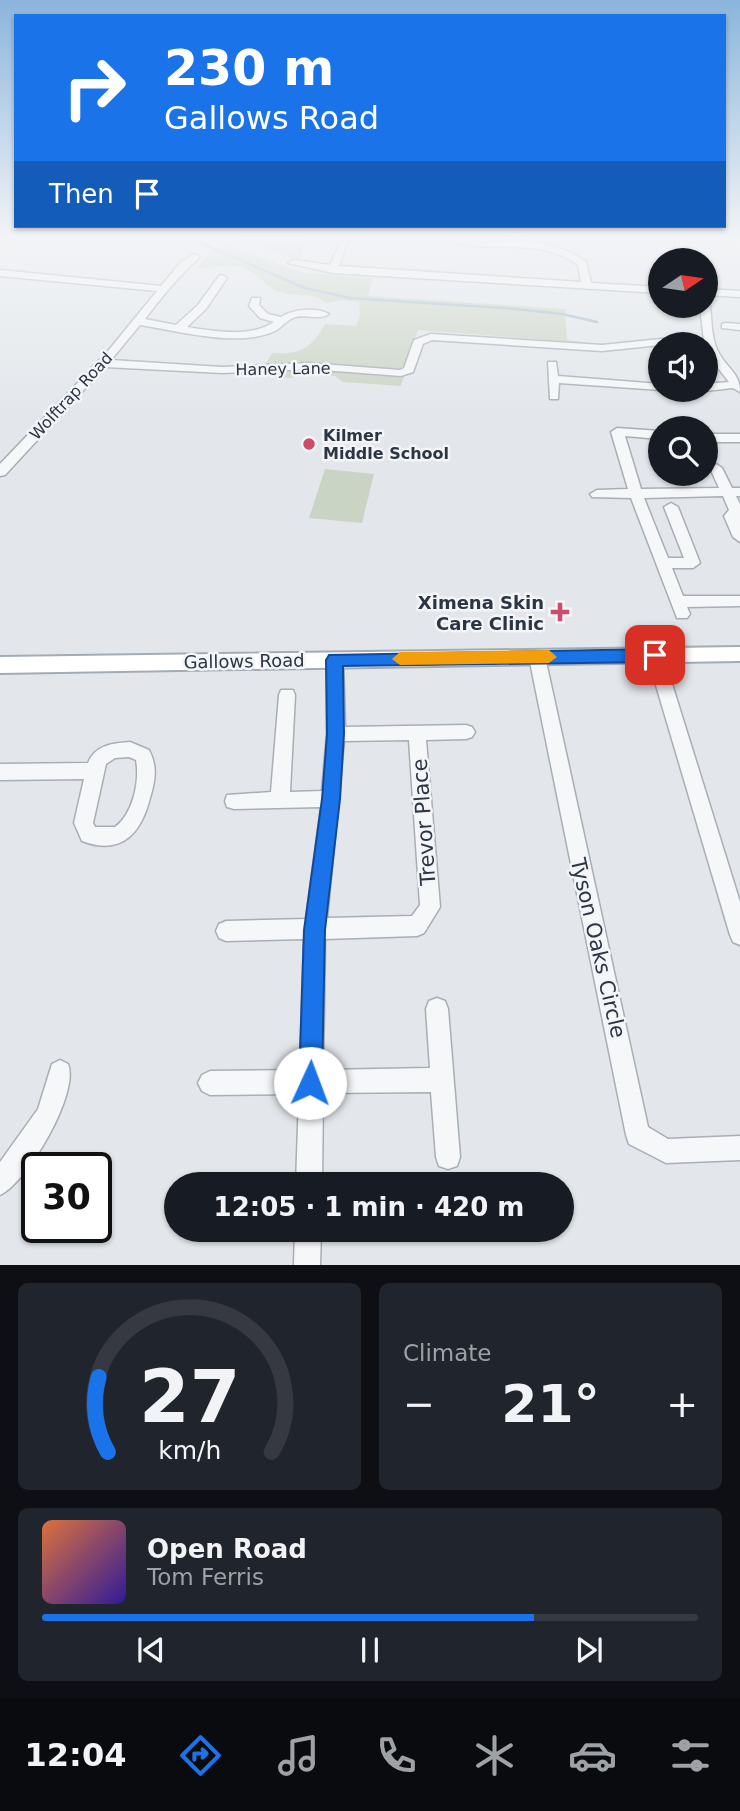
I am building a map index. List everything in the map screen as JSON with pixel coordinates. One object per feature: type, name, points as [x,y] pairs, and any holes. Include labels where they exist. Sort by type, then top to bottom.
[{"type":"main road","name":"Gallows Road","points":[[0,665],[740,654]]},
{"type":"street","name":"Wolftrap Road","points":[[0,472],[103,363],[156,298]]},
{"type":"street","points":[[180,327],[209,298]]},
{"type":"street","points":[[256,300],[254,306],[260,313],[282,321]]},
{"type":"street","points":[[138,321],[205,333],[240,335],[263,332],[298,312],[324,314]]},
{"type":"street","points":[[726,326],[740,327]]},
{"type":"street","name":"Haney Lane","points":[[103,363],[222,370],[309,366],[401,373],[410,370],[418,342],[423,338],[602,348],[648,343]]},
{"type":"street","points":[[718,362],[739,386]]},
{"type":"street","points":[[552,364],[554,397]]},
{"type":"street","points":[[553,379],[648,386]]},
{"type":"street","points":[[718,387],[739,386]]},
{"type":"street","points":[[648,434],[617,432],[636,494],[680,608],[740,601]]},
{"type":"street","points":[[718,438],[740,438]]},
{"type":"street","points":[[718,471],[734,492],[738,510],[731,516],[740,537]]},
{"type":"street","points":[[597,494],[734,492]]},
{"type":"street","points":[[663,563],[693,563],[671,507]]},
{"type":"street","points":[[647,522],[677,522]]},
{"type":"street","points":[[655,655],[740,935]]},
{"type":"street","name":"Tyson Oaks Circle","points":[[537,657],[638,1135],[666,1151],[740,1148]]},
{"type":"street","points":[[309,1172],[315,930],[331,799],[335,734],[335,660]]},
{"type":"street","points":[[280,800],[287,695]]},
{"type":"street","points":[[335,734],[466,732]]},
{"type":"street","name":"Trevor Place","points":[[226,930],[417,926],[430,907],[417,733]]},
{"type":"street","points":[[130,749],[143,755],[148,767],[136,821],[122,834],[103,838],[89,835],[83,823],[94,771],[98,760],[111,751],[130,749]]},
{"type":"street","points":[[0,772],[94,771]]},
{"type":"street","points":[[234,801],[331,799]]},
{"type":"street","points":[[437,1009],[448,1157]]},
{"type":"street","points":[[0,1182],[47,1117],[55,1099],[60,1072]]},
{"type":"street","points":[[210,1083],[441,1080]]},
{"type":"street","points":[[307,1265],[308,1242]]},
{"type":"green space","points":[[318,298],[399,298],[565,309],[567,340],[600,344],[418,330],[401,386],[343,382],[335,376],[259,376],[272,353],[290,353],[304,348],[315,339],[325,324],[356,326],[360,315],[359,302],[342,300],[326,303]]},
{"type":"green space","points":[[325,469],[374,474],[362,523],[309,518]]},
{"type":"waterway","points":[[351,298],[516,309],[562,314],[597,322]]},
{"type":"slow traffic","points":[[400,659],[549,657]]},
{"type":"place","name":"Kilmer Middle School","points":[[309,444]]},
{"type":"place","name":"Ximena Skin Care Clinic","points":[[560,612]]},
{"type":"route","points":[[310,1083],[315,930],[320,869],[331,799],[335,734],[335,660],[655,655]]}]
